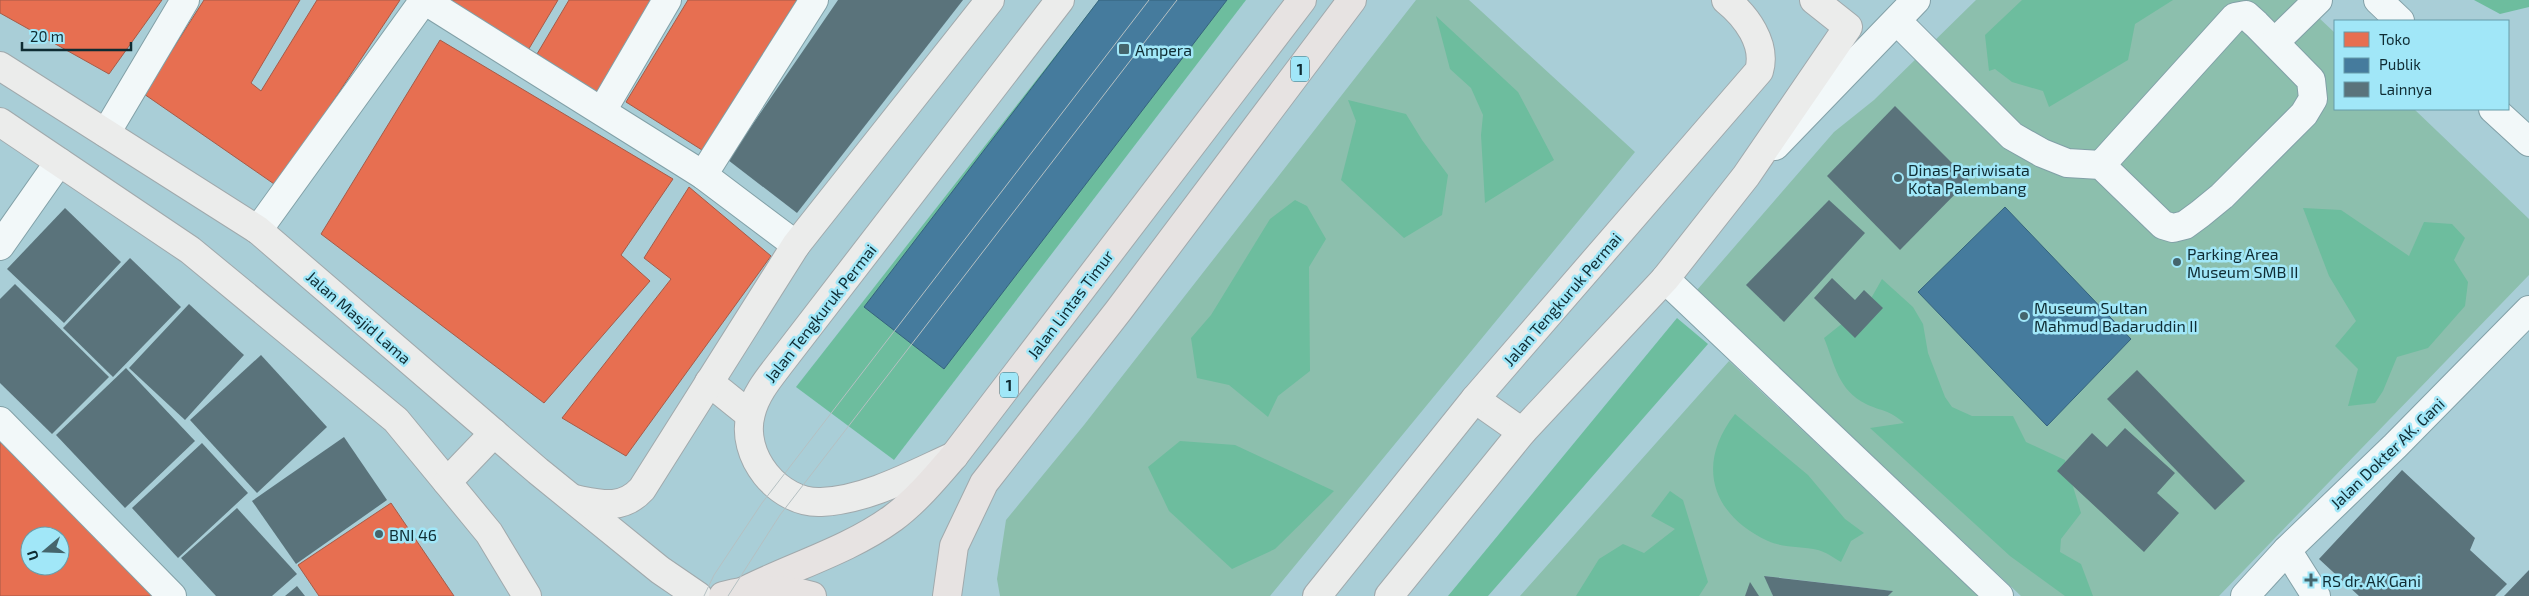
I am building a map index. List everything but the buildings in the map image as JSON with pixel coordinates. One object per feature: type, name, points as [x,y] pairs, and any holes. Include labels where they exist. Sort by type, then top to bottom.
[{"type":"highway","name":"Jalan Lintas Timur","points":[[735,593],[848,543],[893,518],[931,482],[954,456],[1302,0]]},
{"type":"highway","name":"1","points":[[947,596],[954,546],[984,483],[1352,0]]},
{"type":"highway","name":"1","points":[[735,593],[789,590],[812,596]]},
{"type":"main road","points":[[572,498],[603,504],[620,504],[632,499],[642,489],[796,245],[990,0]]},
{"type":"main road","name":"Jalan Tengkuruk Permai","points":[[954,456],[871,491],[823,502],[801,502],[784,492],[769,479],[756,458],[749,434],[750,415],[758,393],[1060,0]]},
{"type":"main road","name":"Jalan Tengkuruk Permai","points":[[1317,596],[1475,399],[1759,71],[1762,55],[1751,29],[1739,11],[1726,0]]},
{"type":"main road","points":[[1389,596],[1522,432],[1665,278],[1746,176],[1848,27],[1814,0]]},
{"type":"main road","name":"Jalan Masjid Lama","points":[[0,66],[258,230],[572,498],[660,570],[698,596]]},
{"type":"main road","points":[[0,122],[198,256],[396,420],[489,533],[527,596]]},
{"type":"main road","points":[[710,382],[750,415]]},
{"type":"main road","points":[[1475,399],[1522,432]]},
{"type":"main road","points":[[446,482],[494,433]]},
{"type":"street","points":[[106,133],[186,0]]},
{"type":"street","points":[[258,230],[424,0],[703,175],[796,245]]},
{"type":"street","points":[[602,111],[667,0]]},
{"type":"street","points":[[703,175],[814,0]]},
{"type":"street","points":[[1746,176],[1916,0]]},
{"type":"street","points":[[2275,42],[2318,0]]},
{"type":"street","points":[[2378,0],[2399,20]]},
{"type":"street","points":[[1897,21],[2012,136],[2042,153],[2067,163],[2101,165],[2163,225],[2173,228],[2185,225],[2222,196],[2304,114],[2313,99],[2311,80],[2246,15],[2235,17],[2101,165]]},
{"type":"street","points":[[2494,110],[2529,142]]},
{"type":"street","points":[[0,246],[59,162]]},
{"type":"street","points":[[1665,278],[1999,596]]},
{"type":"street","name":"Jalan Dokter AK. Gani","points":[[2245,596],[2287,550],[2395,446],[2529,310]]},
{"type":"street","points":[[0,421],[172,596]]},
{"type":"street","points":[[2287,550],[2316,596]]},
{"type":"green space","points":[[1099,0],[1246,0],[894,460],[796,387]]},
{"type":"green space","points":[[1416,0],[1469,0],[1635,152],[1270,596],[1000,596],[997,579],[1006,520],[1084,425]]},
{"type":"green space","points":[[1976,0],[2300,0],[2334,32],[2334,110],[2415,110],[2529,219],[2529,275],[2219,596],[2021,596],[1697,290],[1834,132],[1874,100]]},
{"type":"green space","points":[[2022,0],[2173,0],[2135,24],[2128,60],[2049,107],[2043,91],[2012,82],[1995,69],[1989,71],[1985,35]]},
{"type":"green space","points":[[2474,0],[2529,0],[2529,7],[2500,14]]},
{"type":"green space","points":[[1436,16],[1518,92],[1554,160],[1485,203],[1481,135],[1483,115],[1471,88],[1450,69]]},
{"type":"green space","points":[[1348,100],[1406,114],[1422,140],[1448,175],[1442,215],[1404,238],[1341,180],[1356,121]]},
{"type":"green space","points":[[1295,200],[1307,206],[1326,239],[1309,267],[1310,371],[1278,396],[1268,417],[1229,385],[1197,378],[1191,338],[1211,315],[1270,219]]},
{"type":"green space","points":[[2303,208],[2341,210],[2409,256],[2424,222],[2452,224],[2465,238],[2454,260],[2468,282],[2465,306],[2428,348],[2397,357],[2383,391],[2375,403],[2348,406],[2358,369],[2335,346],[2356,321],[2329,276]]},
{"type":"green space","points":[[1882,279],[1913,307],[1923,324],[1928,353],[1945,397],[1952,407],[1972,416],[2013,416],[2026,442],[2065,460],[2081,513],[2061,539],[2060,552],[2081,564],[2093,596],[2065,596],[2010,556],[1870,428],[1904,423],[1889,413],[1866,404],[1849,392],[1839,376],[1824,338],[1869,302]]},
{"type":"green space","points":[[1677,318],[1708,344],[1488,596],[1448,596]]},
{"type":"green space","points":[[1729,361],[1978,596],[1888,596],[1892,591],[1765,576],[1773,596],[1520,596]]},
{"type":"green space","points":[[1735,414],[1808,475],[1845,519],[1864,533],[1851,541],[1841,562],[1818,550],[1780,545],[1768,541],[1749,530],[1722,503],[1715,487],[1713,470],[1715,452],[1723,433]]},
{"type":"green space","points":[[1180,441],[1235,445],[1334,491],[1275,549],[1232,569],[1169,511],[1148,467]]},
{"type":"green space","points":[[1670,491],[1683,500],[1708,582],[1699,596],[1576,596],[1599,559],[1623,544],[1644,553],[1675,529],[1651,516]]},
{"type":"tram line","points":[[704,596],[714,575],[762,503],[1149,0]]},
{"type":"tram line","points":[[728,596],[780,515],[1177,0]]},
{"type":"place","name":"Ampera","points":[[1124,49]]},
{"type":"place","name":"Dinas Pariwisata Kota Palembang","points":[[1898,178]]},
{"type":"place","name":"Parking Area Museum SMB II","points":[[2177,262]]},
{"type":"place","name":"Museum Sultan Mahmud Badaruddin II","points":[[2024,316]]},
{"type":"place","name":"BNI 46","points":[[379,534]]},
{"type":"place","name":"RS dr. AK Gani","points":[[2311,580]]}]
